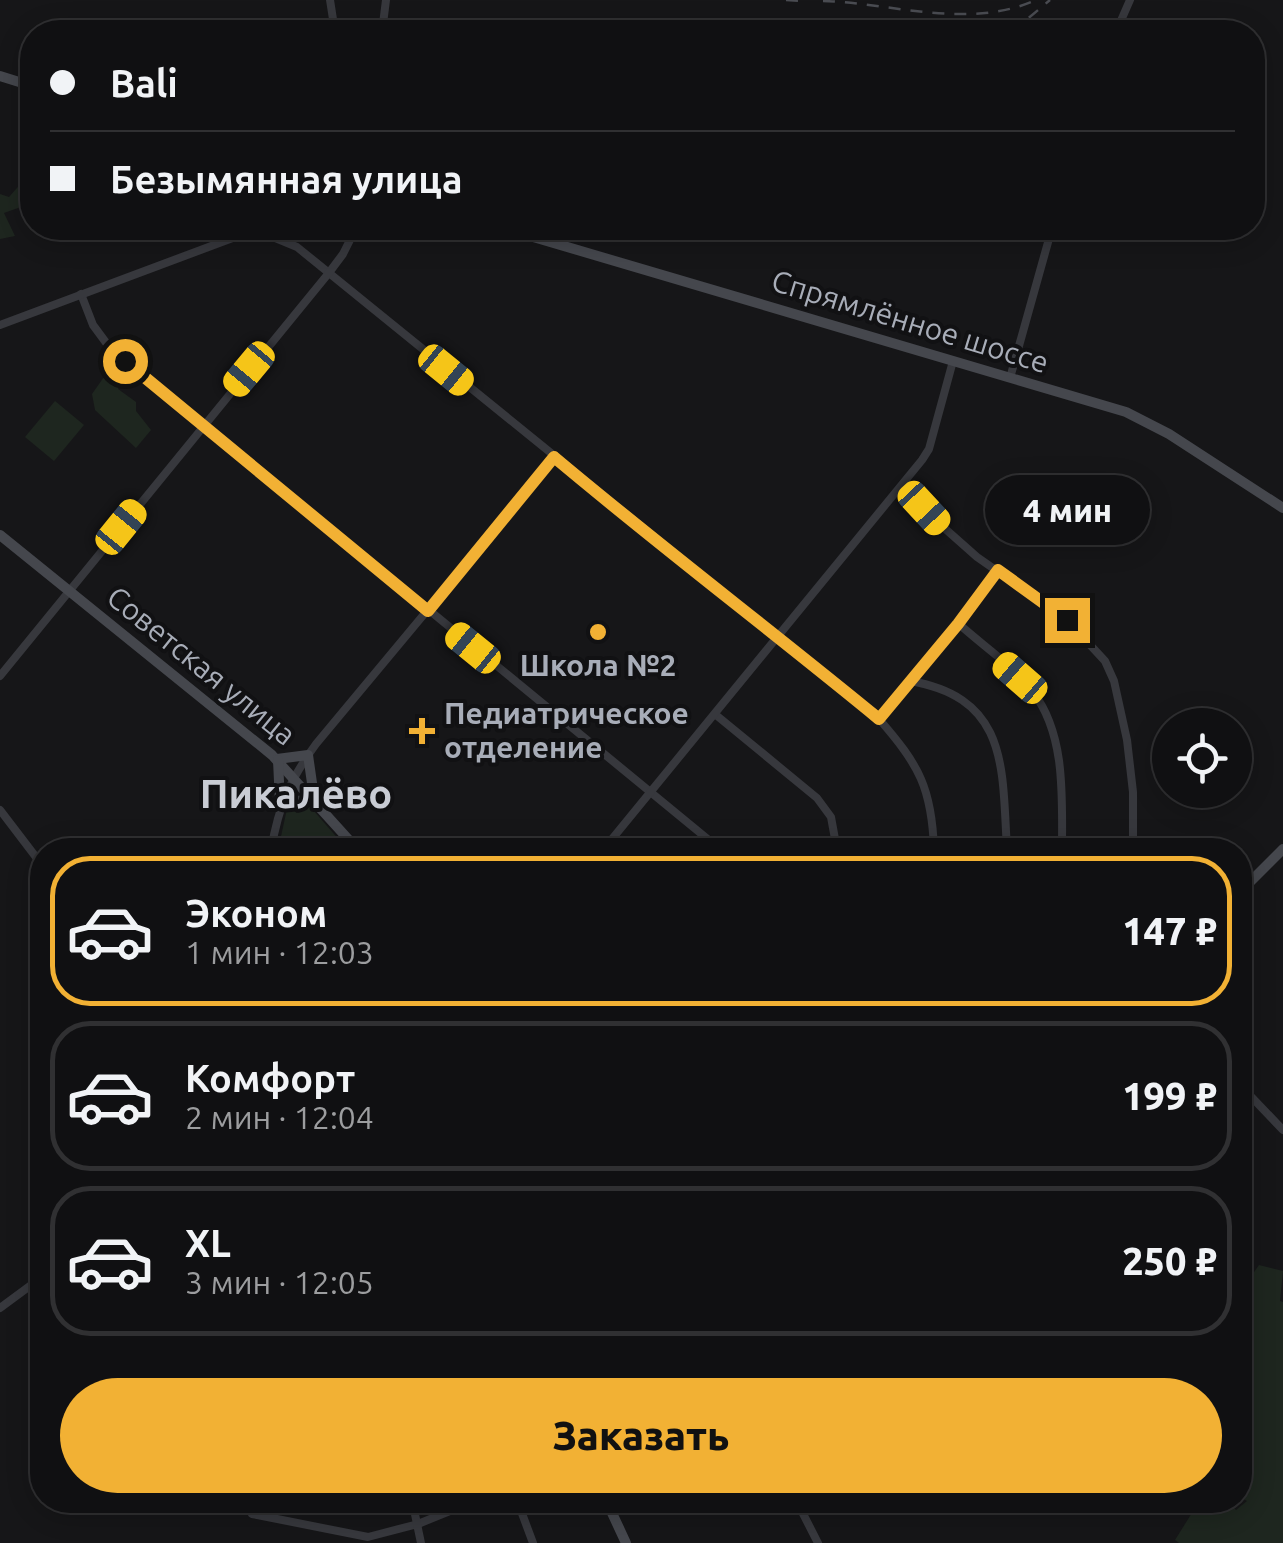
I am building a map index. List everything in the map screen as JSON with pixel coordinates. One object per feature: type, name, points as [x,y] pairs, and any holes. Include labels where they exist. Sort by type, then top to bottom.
[{"type":"main road","name":"Спрямлённое шоссе","points":[[545,240],[1109,407],[1159,428],[1283,508]]},
{"type":"main road","name":"Советская улица","points":[[0,534],[277,760],[347,838]]},
{"type":"main road","points":[[308,755],[314,800],[280,803],[277,760],[308,755]]},
{"type":"main road","points":[[1252,876],[1283,849]]},
{"type":"main road","points":[[612,1513],[626,1543]]},
{"type":"street","points":[[0,325],[227,240]]},
{"type":"street","points":[[284,240],[303,251],[879,719],[920,771],[929,799],[933,838]]},
{"type":"street","points":[[0,676],[328,274],[350,240]]},
{"type":"street","points":[[1010,378],[1049,240]]},
{"type":"street","points":[[81,294],[94,326],[110,348],[707,838]]},
{"type":"street","points":[[613,838],[780,638],[930,449],[953,361]]},
{"type":"street","points":[[273,838],[280,803],[308,755],[554,457]]},
{"type":"street","points":[[903,485],[977,557],[1067,620],[1105,661],[1127,740],[1133,838]]},
{"type":"street","points":[[879,719],[998,570]]},
{"type":"street","points":[[958,624],[1020,678],[1046,712],[1056,740],[1061,838]]},
{"type":"street","points":[[910,681],[944,688],[960,696],[994,738],[1002,768],[1006,838]]},
{"type":"street","points":[[716,715],[816,798],[832,816],[835,838]]},
{"type":"street","points":[[0,810],[30,849]]},
{"type":"street","points":[[1252,1098],[1283,1130]]},
{"type":"street","points":[[0,1308],[30,1286]]},
{"type":"street","points":[[252,1513],[368,1537],[445,1513]]},
{"type":"street","points":[[415,1513],[418,1541]]},
{"type":"street","points":[[522,1513],[534,1543]]},
{"type":"street","points":[[802,1513],[815,1538],[804,1543]]},
{"type":"shaded area","points":[[20,185],[20,207],[4,213],[15,236],[0,239],[0,194],[9,197]]},
{"type":"shaded area","points":[[111,367],[123,378],[118,389],[136,402],[136,411],[151,430],[136,448],[95,410],[92,394]]},
{"type":"shaded area","points":[[55,401],[84,425],[54,461],[25,437]]},
{"type":"shaded area","points":[[310,807],[337,838],[281,838],[287,809]]},
{"type":"shaded area","points":[[1259,1265],[1283,1271],[1283,1543],[1179,1543],[1175,1540],[1192,1513],[1252,1513],[1252,1275]]},
{"type":"railway","points":[[786,0],[802,1]]},
{"type":"railway","points":[[823,1],[957,14],[1010,9],[1036,0]]},
{"type":"railway","points":[[1026,20],[1050,0]]},
{"type":"place","name":"Школа №2","points":[[598,632]]},
{"type":"place","name":"Педиатрическое отделение","points":[[422,731]]},
{"type":"district","name":"Пикалёво","points":[[296,794]]},
{"type":"route","points":[[125,361],[428,611],[554,457],[879,719],[998,570],[1067,620]]}]
